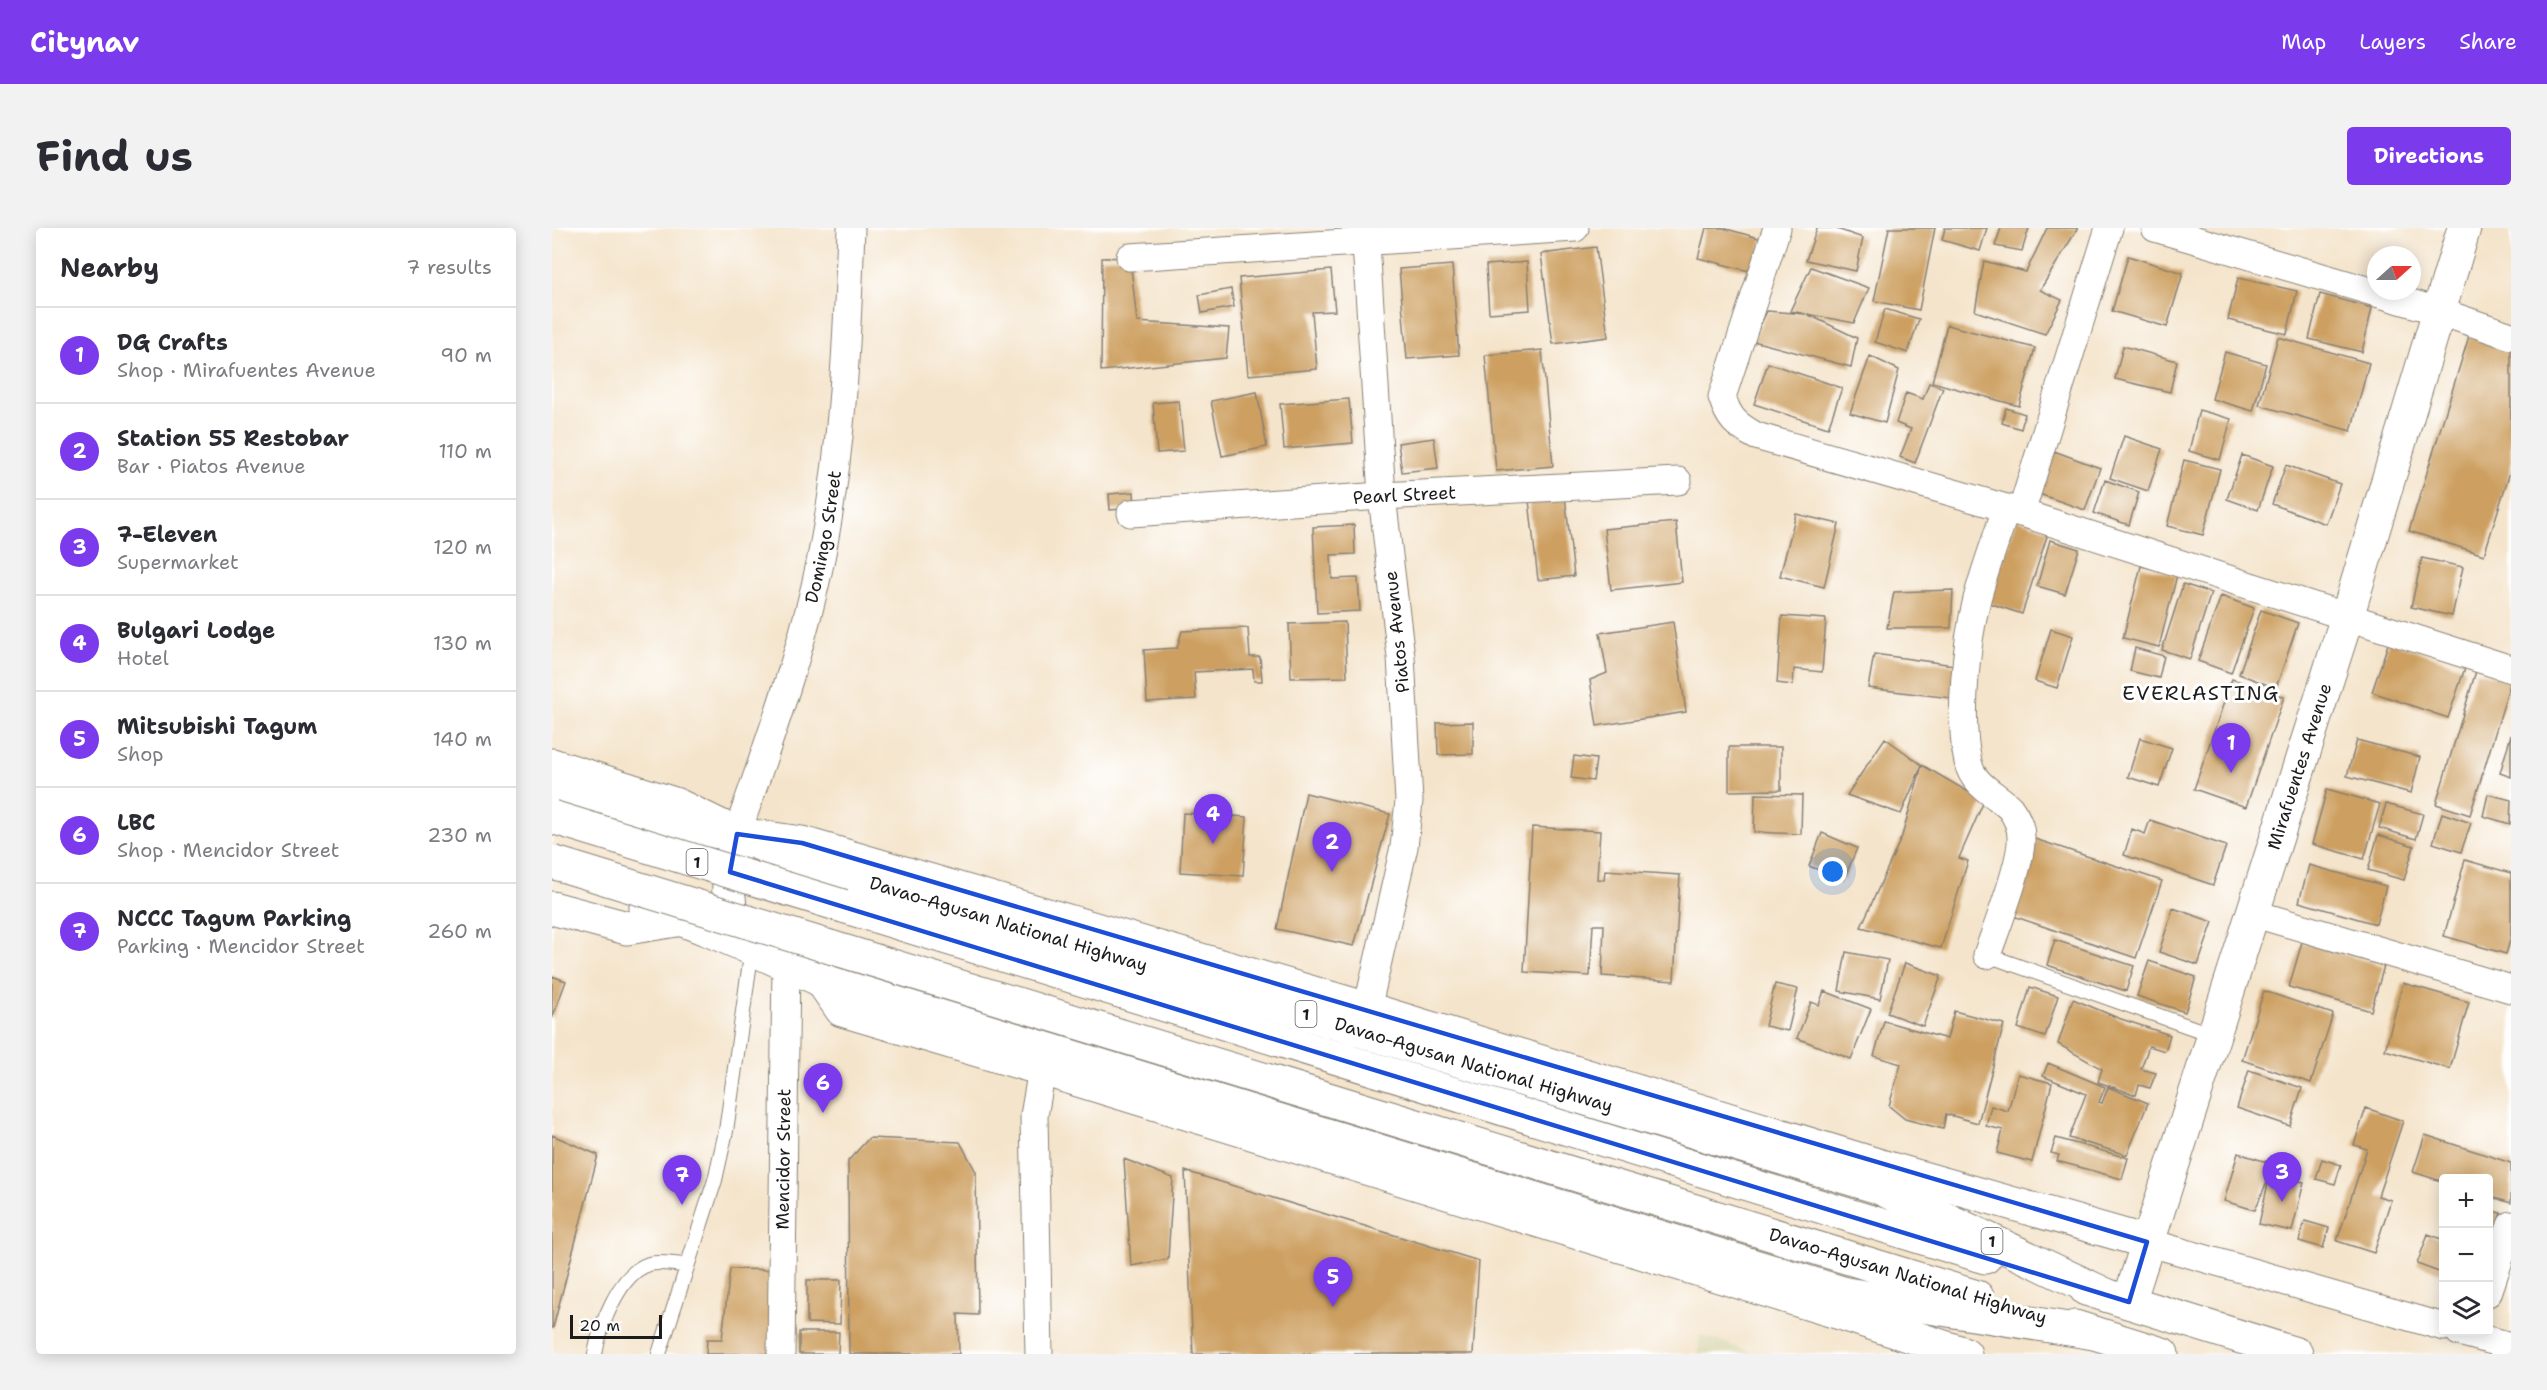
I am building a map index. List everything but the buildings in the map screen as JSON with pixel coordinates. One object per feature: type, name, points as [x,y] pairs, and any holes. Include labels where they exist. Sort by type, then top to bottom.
[{"type":"main road","name":"Mirafuentes Avenue","points":[[2117,1298],[2147,1242],[2346,617],[2464,228]]},
{"type":"main road","points":[[552,765],[677,805],[737,834]]},
{"type":"main road","name":"Davao-Agusan National Highway","points":[[552,791],[671,826],[737,834],[796,860],[1365,1020],[1878,1187],[2117,1298]]},
{"type":"main road","name":"Davao-Agusan National Highway","points":[[552,817],[1868,1220],[2296,1354]]},
{"type":"main road","points":[[552,908],[627,928],[683,919],[696,910],[709,894],[737,834]]},
{"type":"main road","points":[[737,834],[728,879],[728,900],[732,923],[749,946]]},
{"type":"main road","name":"Davao-Agusan National Highway","points":[[552,862],[2107,1342]]},
{"type":"main road","name":"Davao-Agusan National Highway","points":[[552,879],[683,919],[749,946],[820,980],[1327,1146],[1846,1294],[2162,1354]]},
{"type":"main road","points":[[820,980],[842,1010],[1042,1069],[1327,1146],[1965,1354]]},
{"type":"main road","points":[[1365,1020],[2147,1242]]},
{"type":"street","name":"Domingo Street","points":[[737,834],[785,697],[816,584],[831,495],[840,413],[849,299],[851,228]]},
{"type":"street","points":[[1130,257],[1365,235],[1575,228]]},
{"type":"street","points":[[1777,228],[1722,398],[1727,413],[1739,426],[1756,436],[2014,510],[2511,669]]},
{"type":"street","points":[[1987,955],[2019,856],[2022,838],[2012,810],[1989,794],[1969,766],[1965,742],[1964,702],[1977,600],[2014,510],[2109,228]]},
{"type":"street","points":[[2155,228],[2438,311],[2511,336]]},
{"type":"street","name":"Piatos Avenue","points":[[1365,235],[1382,496],[1401,657],[1408,801],[1404,847],[1365,1020]]},
{"type":"street","name":"Pearl Street","points":[[1131,513],[1382,496],[1678,481]]},
{"type":"street","points":[[2252,913],[2511,988]]},
{"type":"street","name":"Mencidor Street","points":[[781,1354],[786,964]]},
{"type":"street","points":[[1039,1354],[1034,1116],[1042,1069]]},
{"type":"street","points":[[2492,1282],[2511,1225]]},
{"type":"street","points":[[2147,1242],[2439,1326]]},
{"type":"street","points":[[2479,1336],[2511,1346]]},
{"type":"lane","points":[[659,1354],[716,1180],[726,1131],[749,946]]},
{"type":"lane","points":[[1987,955],[2213,1035]]},
{"type":"lane","points":[[596,1354],[597,1343],[614,1300],[624,1283],[636,1271],[651,1263],[687,1265]]},
{"type":"highlighted area","points":[[737,834],[802,843],[2147,1242],[2129,1302],[730,872]]},
{"type":"shaded area","points":[[1700,1335],[1758,1354],[1698,1354]]},
{"type":"place","name":"DG Crafts","points":[[2231,773]]},
{"type":"place","name":"Bulgari Lodge","points":[[1213,844]]},
{"type":"place","name":"Station 55 Restobar","points":[[1332,872]]},
{"type":"place","name":"LBC","points":[[823,1113]]},
{"type":"place","name":"7-Eleven","points":[[2282,1202]]},
{"type":"place","name":"NCCC Tagum Parking","points":[[682,1205]]},
{"type":"place","name":"Mitsubishi Tagum","points":[[1333,1307]]},
{"type":"district","name":"EVERLASTING","points":[[2201,693]]}]
